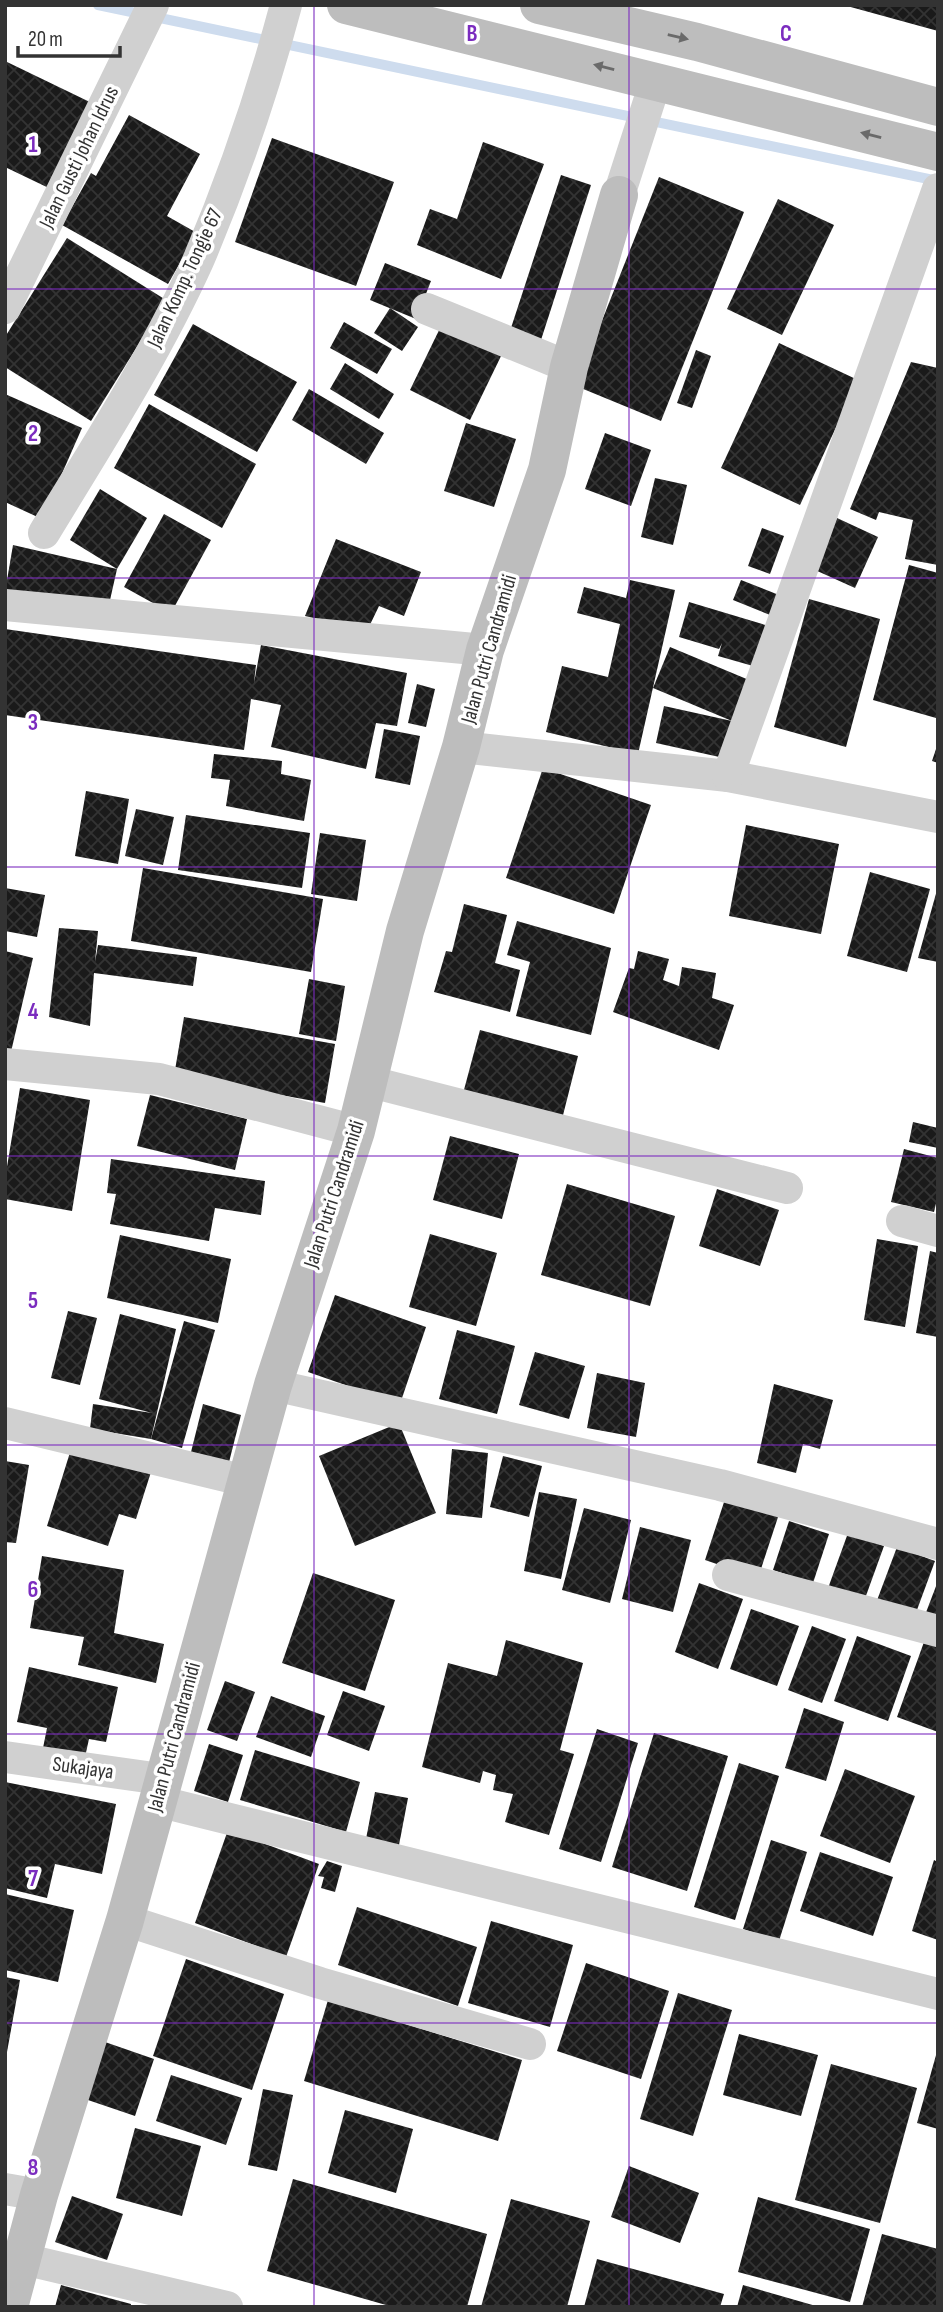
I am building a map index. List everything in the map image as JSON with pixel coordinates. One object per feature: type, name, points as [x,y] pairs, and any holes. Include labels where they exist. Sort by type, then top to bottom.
[{"type":"street","name":"Jalan Gusti Johan Idrus","points":[[5,308],[153,5]]},
{"type":"street","points":[[346,5],[938,152]]},
{"type":"street","points":[[540,5],[697,41],[938,107]]},
{"type":"street","name":"Jalan Komp. Tongie 67","points":[[44,533],[135,383],[197,261],[264,80],[284,12]]},
{"type":"street","name":"Jalan Putri Candramidi","points":[[9,2307],[23,2259],[22,2192],[125,1920],[273,1385],[356,1131],[405,931],[461,747],[485,650],[547,470],[569,367],[655,82]]},
{"type":"street","points":[[728,776],[938,190]]},
{"type":"street","points":[[427,309],[569,367]]},
{"type":"street","points":[[5,605],[485,650]]},
{"type":"street","points":[[461,747],[728,776],[938,817]]},
{"type":"street","points":[[5,1065],[159,1079],[356,1131]]},
{"type":"street","points":[[367,1081],[787,1188]]},
{"type":"street","points":[[902,1221],[938,1231]]},
{"type":"street","points":[[273,1385],[720,1485],[938,1545]]},
{"type":"street","points":[[5,1423],[246,1481]]},
{"type":"street","points":[[728,1575],[938,1631]]},
{"type":"street","name":"Sukajaya","points":[[5,1757],[159,1790],[938,1994]]},
{"type":"street","points":[[125,1920],[320,1983],[530,2045]]},
{"type":"street","points":[[23,2259],[227,2307]]},
{"type":"building","points":[[938,5],[938,31],[847,6]]},
{"type":"building","points":[[5,61],[96,105],[55,191],[5,167]]},
{"type":"building","points":[[129,115],[200,154],[167,216],[197,233],[168,284],[62,225],[91,173],[96,176]]},
{"type":"building","points":[[272,138],[394,182],[356,286],[235,242]]},
{"type":"building","points":[[483,142],[544,164],[501,279],[417,245],[430,209],[457,219]]},
{"type":"building","points":[[561,175],[591,185],[541,340],[510,331]]},
{"type":"building","points":[[659,177],[744,212],[661,421],[576,386]]},
{"type":"building","points":[[778,199],[834,225],[782,335],[727,309]]},
{"type":"building","points":[[67,238],[166,300],[91,421],[5,367],[5,337]]},
{"type":"building","points":[[385,263],[431,281],[416,319],[370,300]]},
{"type":"building","points":[[390,308],[418,327],[402,351],[374,333]]},
{"type":"building","points":[[344,322],[392,349],[377,374],[330,348]]},
{"type":"building","points":[[443,322],[503,352],[470,420],[410,390]]},
{"type":"building","points":[[193,324],[297,382],[257,452],[154,395]]},
{"type":"building","points":[[779,343],[858,380],[800,505],[721,468]]},
{"type":"building","points":[[696,350],[711,356],[692,408],[677,403]]},
{"type":"building","points":[[911,362],[938,368],[938,565],[905,559],[913,520],[879,512],[876,520],[850,509]]},
{"type":"building","points":[[345,363],[394,394],[379,419],[330,389]]},
{"type":"building","points":[[309,389],[384,433],[366,464],[292,420]]},
{"type":"building","points":[[5,394],[82,428],[42,519],[5,502]]},
{"type":"building","points":[[149,404],[256,464],[222,528],[114,468]]},
{"type":"building","points":[[466,423],[516,439],[494,507],[444,491]]},
{"type":"building","points":[[605,433],[651,450],[631,506],[585,489]]},
{"type":"building","points":[[655,478],[687,485],[673,545],[641,537]]},
{"type":"building","points":[[100,489],[147,518],[117,569],[70,540]]},
{"type":"building","points":[[164,514],[211,540],[171,613],[124,587]]},
{"type":"building","points":[[837,518],[878,537],[855,588],[815,570]]},
{"type":"building","points":[[762,528],[784,536],[770,574],[748,566]]},
{"type":"building","points":[[336,539],[421,572],[404,616],[379,606],[367,631],[305,616]]},
{"type":"building","points":[[13,545],[117,569],[108,609],[5,592]]},
{"type":"building","points":[[909,565],[938,573],[936,718],[873,700]]},
{"type":"building","points":[[630,580],[675,590],[638,754],[546,732],[562,666],[608,677],[620,624],[577,613],[584,587],[626,598]]},
{"type":"building","points":[[741,580],[779,595],[770,615],[733,600]]},
{"type":"building","points":[[809,599],[880,619],[846,747],[774,727]]},
{"type":"building","points":[[689,602],[772,627],[760,668],[718,656],[722,643],[719,649],[679,637]]},
{"type":"building","points":[[5,629],[256,665],[254,683],[261,645],[407,673],[397,726],[376,723],[366,769],[271,747],[281,705],[251,699],[244,750],[5,715]]},
{"type":"building","points":[[670,647],[749,680],[732,721],[653,688]]},
{"type":"building","points":[[417,684],[435,689],[426,727],[408,723]]},
{"type":"building","points":[[664,706],[732,721],[724,758],[656,743]]},
{"type":"building","points":[[384,729],[420,736],[410,785],[375,778]]},
{"type":"building","points":[[938,743],[938,763],[932,761]]},
{"type":"building","points":[[214,754],[282,761],[281,774],[311,780],[304,821],[226,806],[230,780],[211,778]]},
{"type":"building","points":[[543,768],[651,805],[614,914],[506,878]]},
{"type":"building","points":[[86,791],[129,799],[118,864],[75,856]]},
{"type":"building","points":[[136,809],[174,817],[163,865],[125,856]]},
{"type":"building","points":[[186,815],[310,833],[302,888],[178,870]]},
{"type":"building","points":[[746,825],[839,844],[821,934],[729,916]]},
{"type":"building","points":[[320,833],[366,840],[357,901],[311,894]]},
{"type":"building","points":[[143,868],[323,899],[311,972],[131,941]]},
{"type":"building","points":[[870,872],[930,889],[907,972],[847,956]]},
{"type":"building","points":[[5,888],[45,895],[37,937],[5,931]]},
{"type":"building","points":[[938,890],[938,962],[918,958]]},
{"type":"building","points":[[464,904],[507,915],[495,963],[520,970],[510,1012],[434,992],[446,951],[452,952]]},
{"type":"building","points":[[517,921],[611,948],[591,1035],[516,1016],[530,962],[507,955]]},
{"type":"building","points":[[59,928],[98,931],[95,962],[98,945],[197,957],[193,986],[94,973],[90,1026],[49,1017]]},
{"type":"building","points":[[5,951],[33,958],[10,1056],[5,1055]]},
{"type":"building","points":[[638,951],[669,959],[663,980],[679,986],[682,967],[716,973],[712,998],[734,1005],[719,1050],[613,1012],[629,968],[634,969]]},
{"type":"building","points":[[309,979],[345,986],[336,1041],[299,1034]]},
{"type":"building","points":[[184,1017],[335,1044],[325,1103],[174,1076]]},
{"type":"building","points":[[480,1030],[578,1056],[560,1127],[461,1101]]},
{"type":"building","points":[[20,1088],[90,1100],[72,1211],[5,1199],[5,1179]]},
{"type":"building","points":[[150,1095],[247,1119],[235,1170],[137,1146]]},
{"type":"building","points":[[913,1122],[938,1128],[938,1148],[909,1142]]},
{"type":"building","points":[[450,1136],[519,1154],[502,1219],[433,1200]]},
{"type":"building","points":[[904,1149],[938,1158],[938,1195],[934,1212],[891,1202]]},
{"type":"building","points":[[111,1159],[265,1181],[261,1215],[215,1208],[209,1241],[110,1224],[116,1194],[107,1193]]},
{"type":"building","points":[[567,1184],[675,1216],[650,1306],[541,1275]]},
{"type":"building","points":[[717,1189],[779,1210],[760,1266],[699,1246]]},
{"type":"building","points":[[430,1234],[497,1253],[476,1326],[409,1307]]},
{"type":"building","points":[[120,1235],[231,1259],[218,1323],[107,1298]]},
{"type":"building","points":[[877,1239],[918,1246],[905,1327],[864,1320]]},
{"type":"building","points":[[930,1251],[938,1253],[938,1337],[916,1333]]},
{"type":"building","points":[[335,1295],[426,1327],[400,1404],[308,1372]]},
{"type":"building","points":[[68,1311],[97,1318],[80,1385],[51,1378]]},
{"type":"building","points":[[120,1314],[176,1329],[151,1439],[90,1429],[93,1404],[152,1413],[99,1399]]},
{"type":"building","points":[[184,1321],[215,1330],[182,1448],[151,1439]]},
{"type":"building","points":[[457,1330],[515,1346],[497,1414],[439,1399]]},
{"type":"building","points":[[535,1352],[585,1366],[569,1419],[519,1405]]},
{"type":"building","points":[[597,1373],[645,1383],[636,1437],[587,1428]]},
{"type":"building","points":[[774,1384],[833,1400],[820,1449],[803,1444],[796,1473],[757,1463]]},
{"type":"building","points":[[203,1404],[241,1415],[227,1470],[189,1460]]},
{"type":"building","points":[[399,1423],[436,1513],[355,1546],[319,1456]]},
{"type":"building","points":[[72,1446],[151,1472],[136,1519],[119,1514],[108,1546],[47,1526]]},
{"type":"building","points":[[452,1449],[488,1453],[482,1518],[446,1514]]},
{"type":"building","points":[[503,1456],[542,1466],[529,1517],[490,1507]]},
{"type":"building","points":[[5,1461],[29,1465],[16,1543],[5,1542]]},
{"type":"building","points":[[539,1492],[577,1499],[561,1579],[524,1571]]},
{"type":"building","points":[[726,1496],[779,1514],[758,1578],[705,1560]]},
{"type":"building","points":[[584,1508],[631,1520],[610,1603],[562,1590]]},
{"type":"building","points":[[789,1521],[829,1534],[813,1583],[773,1570]]},
{"type":"building","points":[[640,1527],[691,1540],[673,1612],[622,1599]]},
{"type":"building","points":[[848,1533],[884,1546],[863,1604],[827,1591]]},
{"type":"building","points":[[897,1547],[935,1561],[914,1618],[876,1603]]},
{"type":"building","points":[[42,1556],[124,1570],[114,1633],[164,1644],[156,1683],[78,1665],[84,1637],[30,1628]]},
{"type":"building","points":[[313,1573],[395,1600],[365,1691],[282,1663]]},
{"type":"building","points":[[938,1581],[938,1620],[925,1615]]},
{"type":"building","points":[[699,1583],[743,1599],[718,1669],[675,1652]]},
{"type":"building","points":[[751,1609],[799,1626],[777,1686],[730,1669]]},
{"type":"building","points":[[812,1626],[846,1639],[822,1703],[788,1690]]},
{"type":"building","points":[[857,1636],[911,1656],[888,1721],[834,1701]]},
{"type":"building","points":[[506,1640],[583,1663],[560,1750],[574,1754],[549,1835],[505,1822],[513,1794],[493,1790],[496,1775],[483,1771],[480,1783],[422,1767],[448,1663],[497,1676]]},
{"type":"building","points":[[924,1642],[938,1647],[938,1732],[897,1717]]},
{"type":"building","points":[[29,1667],[118,1687],[106,1742],[89,1739],[85,1757],[43,1748],[47,1728],[17,1722]]},
{"type":"building","points":[[225,1681],[255,1692],[237,1741],[207,1730]]},
{"type":"building","points":[[343,1691],[385,1706],[369,1751],[327,1735]]},
{"type":"building","points":[[271,1696],[325,1716],[311,1757],[256,1737]]},
{"type":"building","points":[[804,1708],[844,1722],[826,1781],[785,1768]]},
{"type":"building","points":[[597,1729],[638,1743],[601,1862],[559,1849]]},
{"type":"building","points":[[654,1733],[728,1756],[687,1891],[612,1867]]},
{"type":"building","points":[[209,1744],[243,1755],[228,1802],[194,1791]]},
{"type":"building","points":[[255,1750],[360,1782],[346,1832],[240,1800]]},
{"type":"building","points":[[739,1763],[779,1776],[735,1920],[694,1907]]},
{"type":"building","points":[[845,1769],[915,1796],[890,1863],[820,1836]]},
{"type":"building","points":[[5,1782],[116,1804],[102,1874],[55,1864],[47,1898],[5,1888]]},
{"type":"building","points":[[375,1792],[408,1798],[399,1845],[366,1839]]},
{"type":"building","points":[[228,1830],[319,1864],[286,1957],[195,1923]]},
{"type":"building","points":[[771,1840],[807,1852],[779,1941],[743,1929]]},
{"type":"building","points":[[820,1852],[893,1877],[873,1936],[800,1911]]},
{"type":"building","points":[[934,1860],[938,1862],[938,1940],[912,1931]]},
{"type":"building","points":[[327,1861],[342,1866],[335,1892],[321,1888],[324,1877],[318,1876]]},
{"type":"building","points":[[5,1894],[74,1910],[58,1982],[5,1970]]},
{"type":"building","points":[[357,1907],[477,1947],[458,2006],[338,1965]]},
{"type":"building","points":[[491,1921],[573,1945],[550,2027],[468,2003]]},
{"type":"building","points":[[186,1959],[284,1994],[252,2090],[153,2056]]},
{"type":"building","points":[[586,1963],[669,1991],[641,2079],[557,2051]]},
{"type":"building","points":[[5,1977],[20,1980],[7,2052],[5,2052]]},
{"type":"building","points":[[678,1993],[732,2010],[693,2136],[640,2119]]},
{"type":"building","points":[[328,2000],[522,2060],[498,2141],[304,2081]]},
{"type":"building","points":[[739,2034],[818,2055],[801,2116],[723,2095]]},
{"type":"building","points":[[105,2042],[154,2059],[135,2116],[85,2099]]},
{"type":"building","points":[[938,2048],[938,2129],[917,2123]]},
{"type":"building","points":[[831,2064],[917,2088],[880,2223],[795,2200]]},
{"type":"building","points":[[171,2075],[242,2098],[226,2145],[156,2121]]},
{"type":"building","points":[[263,2089],[293,2095],[277,2171],[248,2165]]},
{"type":"building","points":[[345,2110],[413,2129],[396,2193],[328,2173]]},
{"type":"building","points":[[135,2128],[201,2146],[182,2216],[116,2198]]},
{"type":"building","points":[[629,2166],[699,2193],[680,2243],[611,2217]]},
{"type":"building","points":[[293,2179],[487,2234],[467,2307],[393,2307],[267,2271]]},
{"type":"building","points":[[72,2196],[123,2214],[107,2260],[55,2242]]},
{"type":"building","points":[[758,2197],[870,2229],[850,2302],[738,2272]]},
{"type":"building","points":[[511,2199],[590,2221],[567,2307],[481,2307]]},
{"type":"building","points":[[882,2234],[938,2249],[938,2307],[862,2307]]},
{"type":"building","points":[[597,2259],[724,2294],[720,2307],[584,2307]]},
{"type":"building","points":[[61,2285],[131,2304],[131,2307],[55,2307]]},
{"type":"building","points":[[743,2285],[816,2306],[816,2307],[737,2307]]},
{"type":"waterway","points":[[98,5],[938,181]]}]
